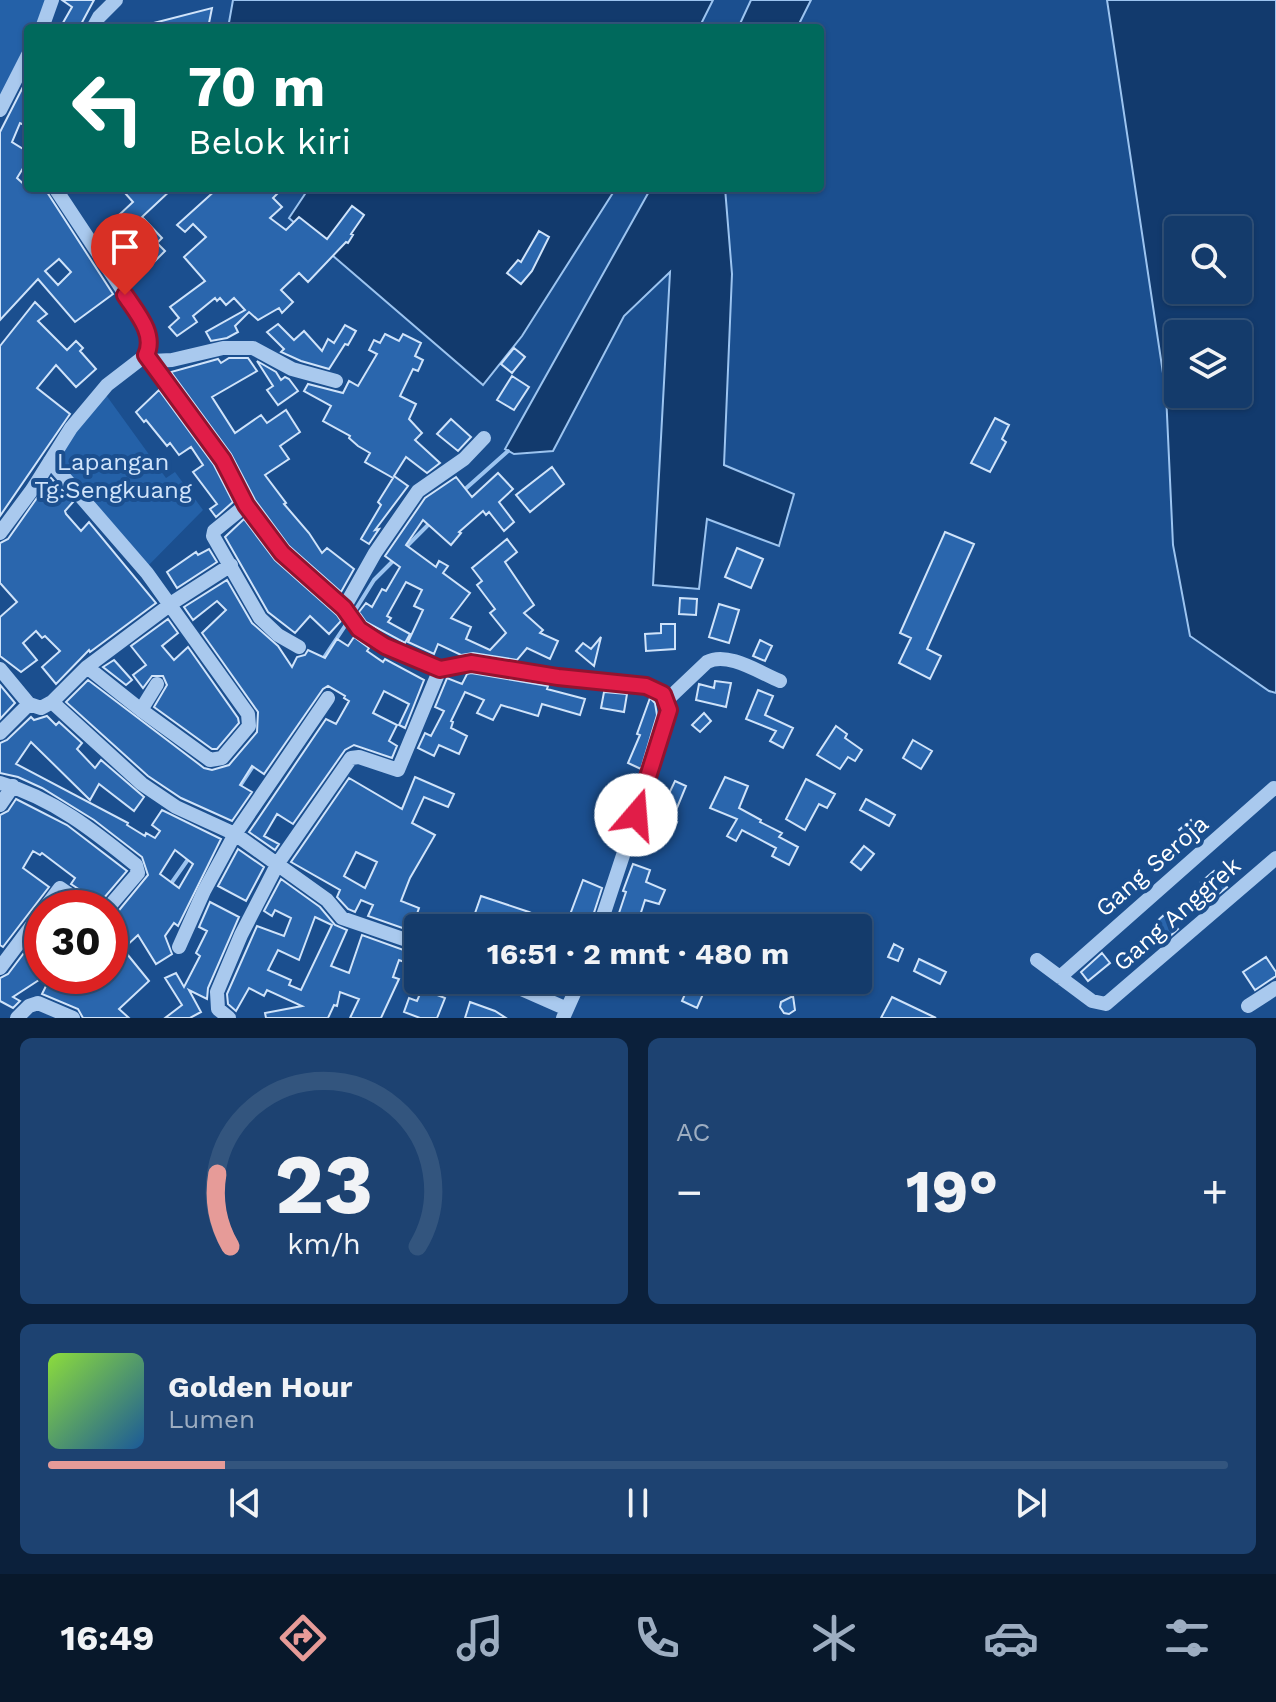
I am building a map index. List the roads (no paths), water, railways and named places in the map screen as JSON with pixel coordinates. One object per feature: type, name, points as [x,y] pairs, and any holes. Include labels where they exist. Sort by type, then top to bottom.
[{"type":"street","points":[[43,24],[52,0]]},
{"type":"street","points":[[95,24],[116,0]]},
{"type":"street","points":[[0,110],[24,63]]},
{"type":"street","points":[[58,192],[141,318],[150,343],[148,358],[223,460],[246,505],[282,553],[346,611],[359,629],[385,646],[440,669],[471,663],[558,677],[646,686],[657,689],[667,700],[669,710],[664,731],[604,914]]},
{"type":"street","points":[[1,530],[71,428],[107,385],[148,358],[172,360],[223,348],[253,348],[292,369],[336,381]]},
{"type":"street","points":[[346,611],[375,553],[418,491],[464,459],[484,438]]},
{"type":"street","points":[[50,461],[147,573],[248,714],[250,722],[222,758],[214,761],[141,710],[87,667]]},
{"type":"street","points":[[246,505],[213,532],[213,536],[260,618],[278,635],[299,647]]},
{"type":"street","points":[[0,669],[29,704],[41,708],[52,702],[87,667],[231,565]]},
{"type":"street","points":[[667,700],[714,658],[731,661],[780,681]]},
{"type":"street","points":[[229,1018],[218,1009],[217,992],[241,935],[278,863],[351,758],[359,757],[398,770],[440,669]]},
{"type":"street","points":[[141,710],[157,684]]},
{"type":"street","points":[[179,947],[229,830],[328,698]]},
{"type":"street","points":[[52,702],[142,784],[176,807],[229,830],[327,900],[342,918],[404,939]]},
{"type":"street","points":[[0,733],[29,704]]},
{"type":"street","points":[[0,805],[6,785],[73,816],[138,867],[138,873],[123,890]]},
{"type":"street","name":"Gang Seroja","points":[[1060,977],[1275,788]]},
{"type":"street","name":"Gang Anggrek","points":[[1060,977],[1092,1001],[1106,1004],[1276,858]]},
{"type":"street","points":[[0,968],[24,936]]},
{"type":"street","points":[[1037,960],[1060,977]]},
{"type":"street","points":[[1248,1006],[1276,988]]},
{"type":"street","points":[[528,994],[565,1013],[574,994]]},
{"type":"street","points":[[17,1018],[29,1006],[38,1003],[73,1018]]},
{"type":"waterway","points":[[463,491],[508,451]]},
{"type":"waterway","points":[[406,547],[431,522]]},
{"type":"waterway","points":[[354,612],[374,580],[395,559]]},
{"type":"waterway","points":[[323,659],[349,620]]},
{"type":"waterway","points":[[238,789],[255,763]]},
{"type":"waterway","points":[[170,885],[189,858]]},
{"type":"park label","name":"Lapangan Tg.Sengkuang","points":[[113,476]]}]
